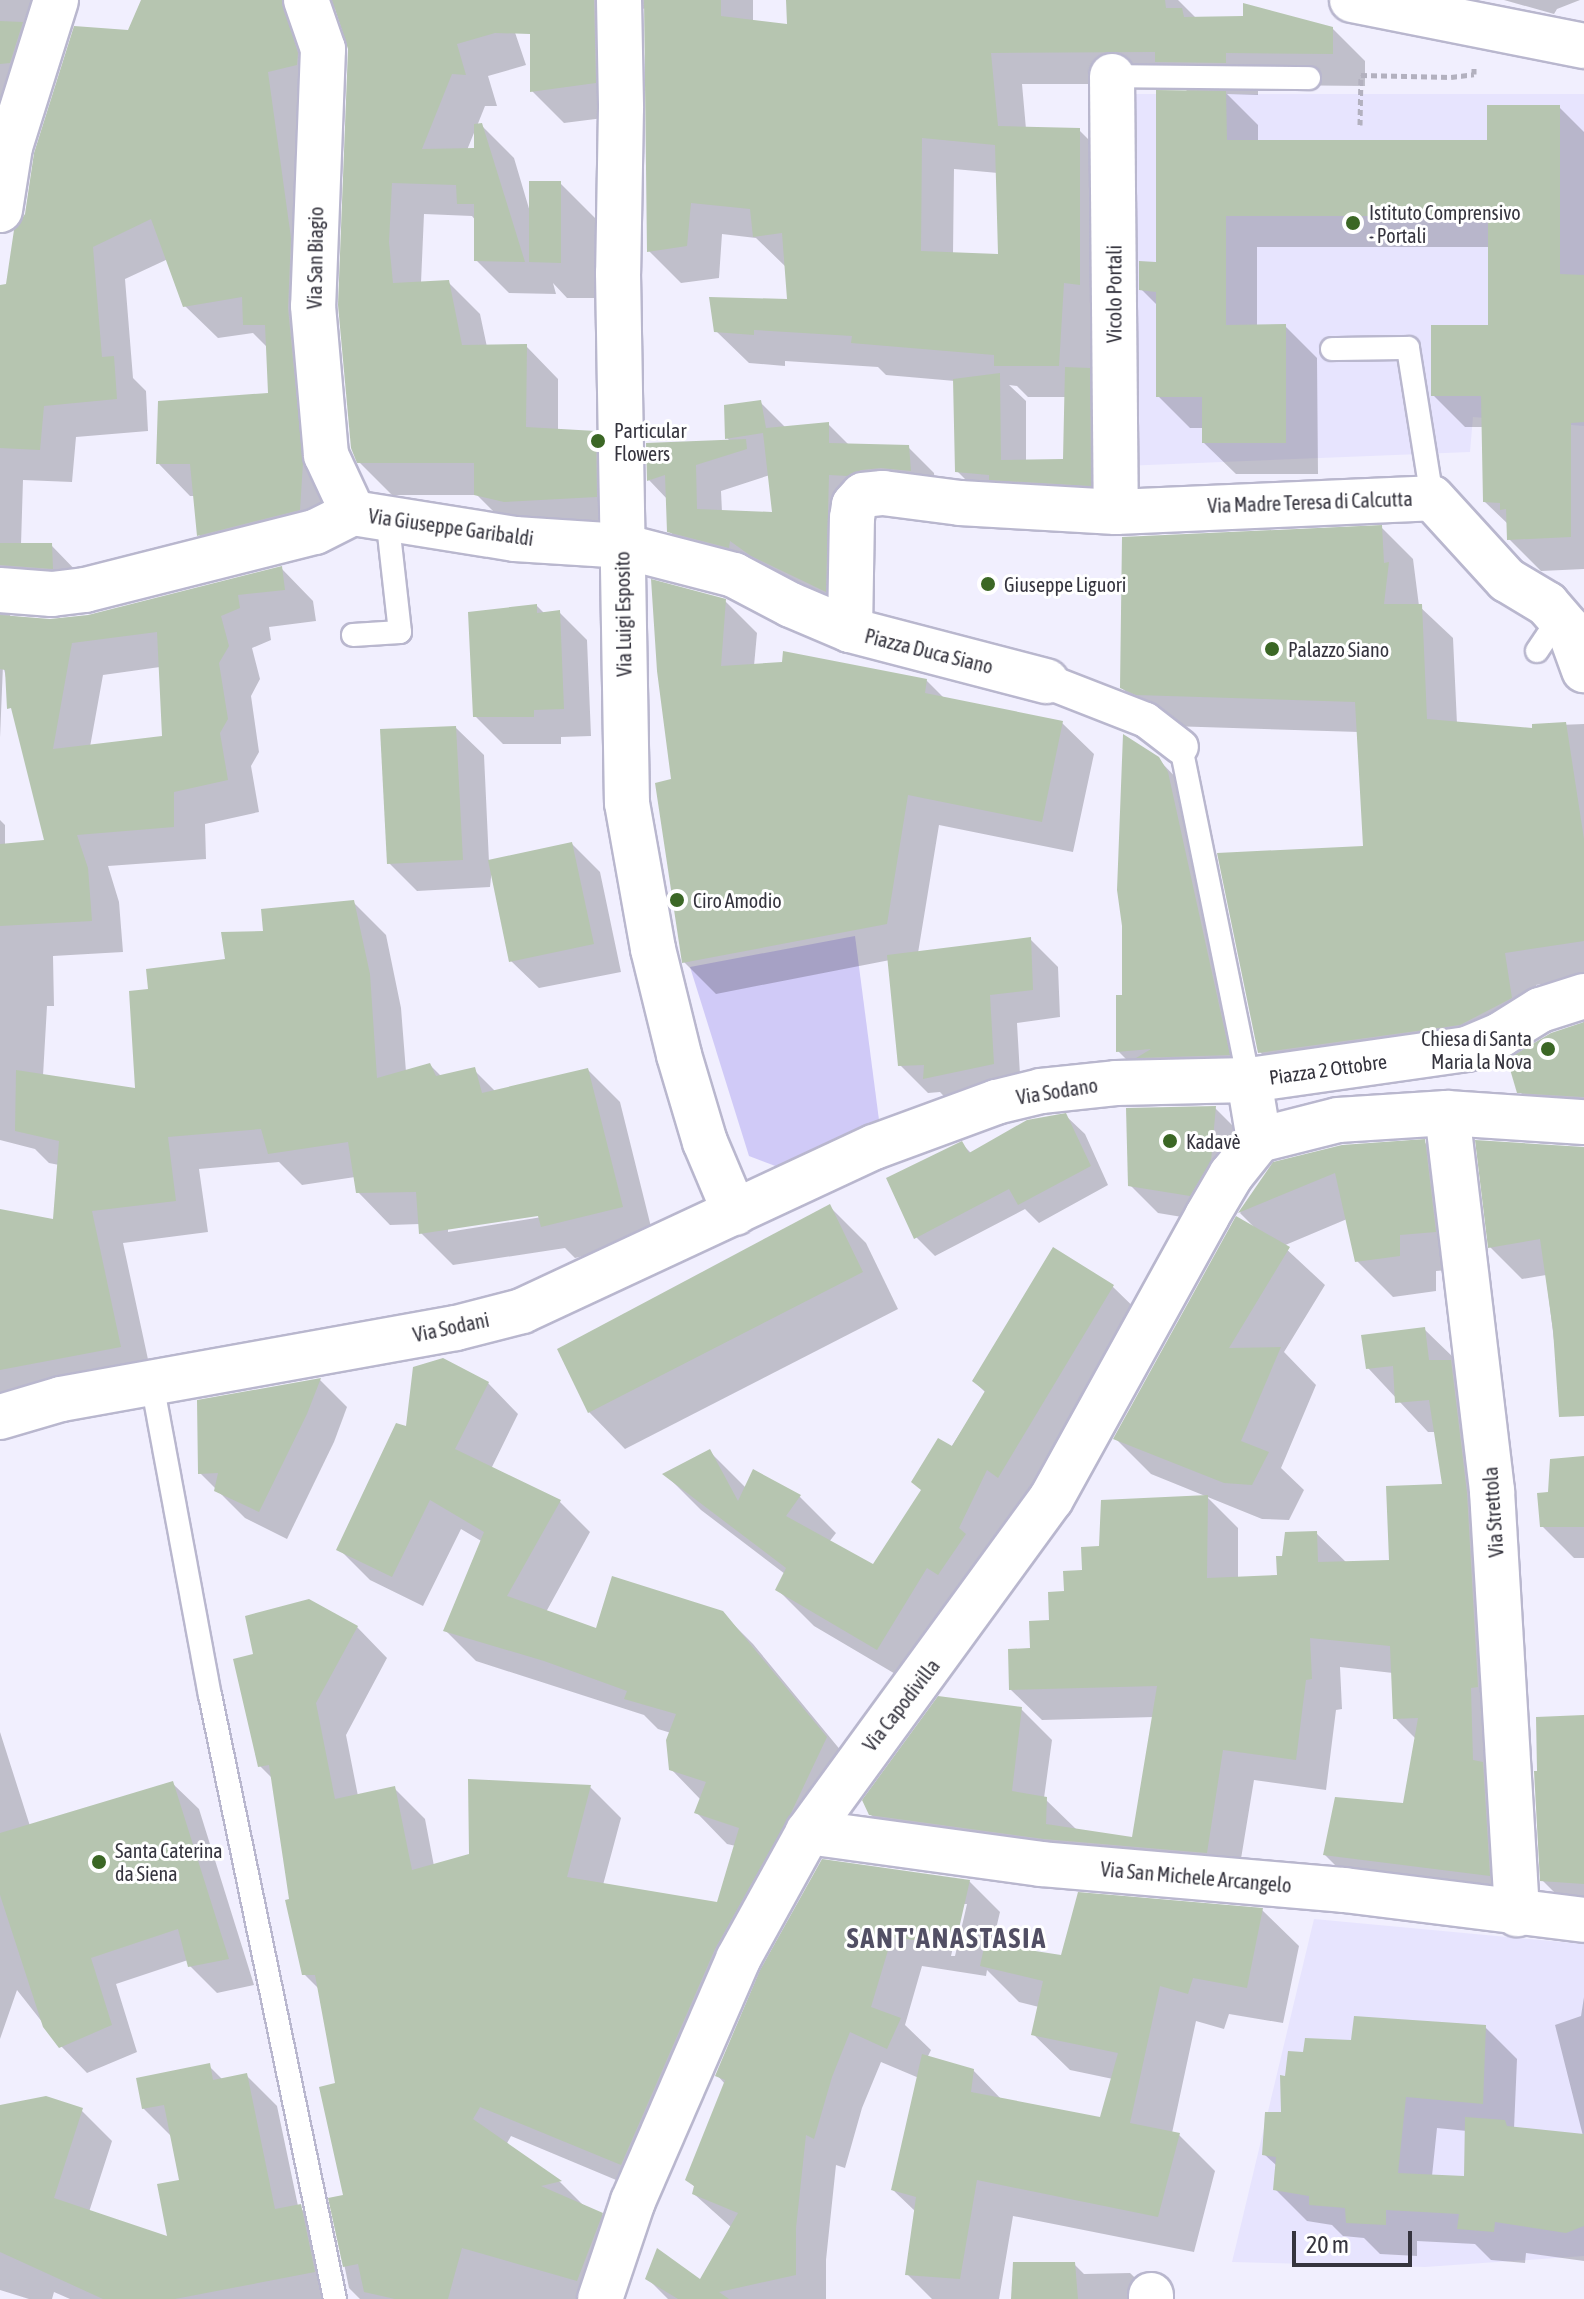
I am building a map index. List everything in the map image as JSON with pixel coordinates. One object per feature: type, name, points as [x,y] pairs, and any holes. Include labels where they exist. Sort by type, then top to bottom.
[{"type":"street","points":[[0,210],[10,147],[56,0]]},
{"type":"street","name":"Via San Biagio","points":[[306,0],[323,49],[313,306],[326,455],[370,515]]},
{"type":"street","name":"Via Luigi Esposito","points":[[619,0],[622,546],[627,803],[653,949],[679,1055],[705,1142],[735,1213]]},
{"type":"street","points":[[1352,0],[1428,18],[1584,46]]},
{"type":"street","name":"Vicolo Portali","points":[[1112,76],[1116,512]]},
{"type":"street","name":"Piazza Duca Siano","points":[[1046,681],[850,630],[852,518],[854,505],[863,495],[883,493],[1050,508]]},
{"type":"street","name":"Via Madre Teresa di Calcutta","points":[[1050,508],[1116,512],[1432,498],[1507,580],[1547,604],[1548,634],[1569,629],[1584,670]]},
{"type":"street","name":"Via Giuseppe Garibaldi","points":[[0,590],[52,594],[85,590],[315,532],[370,515],[515,539],[622,546],[734,575],[791,605],[850,630]]},
{"type":"street","points":[[1046,681],[1146,720],[1181,747]]},
{"type":"street","name":"Piazza 2 Ottobre","points":[[1259,1140],[1249,1080],[1467,1049],[1500,1035],[1540,1010],[1584,996]]},
{"type":"street","name":"Via Sodano","points":[[874,1147],[932,1123],[1041,1091],[1116,1083],[1249,1080]]},
{"type":"street","points":[[1259,1140],[1338,1120],[1447,1113],[1584,1122]]},
{"type":"street","name":"Via Strettola","points":[[1447,1113],[1491,1477],[1517,1914]]},
{"type":"street","name":"Via Capodivilla","points":[[600,2299],[633,2201],[738,1959],[808,1832],[1051,1499],[1207,1216],[1231,1175],[1259,1140]]},
{"type":"street","name":"Via Sodani","points":[[5,1423],[61,1399],[456,1328],[522,1311],[874,1147]]},
{"type":"street","name":"Via San Michele Arcangelo","points":[[808,1832],[1041,1864],[1344,1890],[1584,1920]]},
{"type":"lane","points":[[1112,76],[1309,78]]},
{"type":"lane","points":[[1332,349],[1408,348],[1432,498]]},
{"type":"lane","points":[[353,635],[400,632],[370,515]]},
{"type":"lane","points":[[1181,747],[1249,1080]]},
{"type":"lane","points":[[152,1383],[222,1756],[290,2095],[322,2222],[335,2299]]},
{"type":"path","points":[[1360,125],[1361,75],[1451,77]]},
{"type":"shaded area","name":"Istituto Comprensivo - Portali","points":[[1123,94],[1584,94],[1584,426],[1473,417],[1470,452],[1123,466]]},
{"type":"shaded area","points":[[855,936],[879,1120],[778,1167],[749,1156],[690,967]]},
{"type":"shaded area","points":[[1314,1919],[1584,1944],[1584,2256],[1425,2267],[1232,2262]]},
{"type":"building","points":[[141,0],[282,0],[298,53],[297,65],[268,72],[291,238],[288,308],[303,463],[300,510],[197,536],[190,464],[156,464],[158,401],[268,393],[265,325],[243,325],[242,297],[183,307],[151,219],[93,247],[102,357],[114,356],[117,399],[44,406],[40,450],[0,448],[0,285],[6,284],[14,230],[25,214],[34,153],[74,26],[128,30]]},
{"type":"building","points":[[332,0],[594,0],[596,83],[530,92],[530,34],[495,33],[457,44],[466,75],[452,74],[422,149],[474,148],[474,124],[482,123],[525,262],[474,261],[474,204],[457,204],[456,185],[392,183],[389,242],[393,283],[449,280],[462,345],[527,344],[526,427],[596,431],[597,497],[504,502],[474,495],[474,463],[357,463],[351,448],[338,305],[348,49]]},
{"type":"building","points":[[644,0],[721,0],[721,16],[787,24],[786,0],[1165,0],[1166,8],[1182,8],[1184,17],[1243,16],[1243,3],[1333,27],[1333,54],[1226,53],[1226,63],[1155,62],[1155,52],[991,53],[998,126],[1080,128],[1080,285],[1064,283],[1059,366],[994,366],[994,355],[851,343],[852,336],[754,330],[754,335],[714,332],[709,297],[787,299],[782,233],[753,237],[750,209],[691,203],[687,246],[647,252]],"holes":[[[922,138],[995,145],[998,254],[921,251]]]},
{"type":"building","points":[[0,21],[23,22],[10,63],[0,64]]},
{"type":"building","points":[[1156,90],[1226,91],[1227,140],[1487,140],[1487,105],[1560,105],[1560,274],[1584,275],[1584,422],[1571,423],[1571,537],[1507,540],[1506,509],[1500,510],[1500,503],[1483,502],[1481,396],[1431,396],[1431,325],[1488,325],[1488,216],[1226,216],[1226,325],[1286,324],[1286,443],[1202,443],[1202,397],[1156,397],[1156,292],[1139,290],[1139,261],[1156,262]]},
{"type":"building","points":[[529,181],[561,181],[561,263],[529,262]]},
{"type":"building","points":[[1065,367],[1090,368],[1091,486],[989,480],[989,475],[955,472],[953,379],[1000,373],[1001,460],[1063,459]]},
{"type":"building","points":[[761,400],[766,428],[829,422],[829,443],[909,445],[911,471],[881,468],[861,470],[848,476],[829,475],[826,592],[751,556],[730,541],[729,548],[667,532],[665,475],[647,481],[646,443],[746,439],[747,449],[696,465],[697,509],[772,512],[763,433],[725,439],[724,405]]},
{"type":"building","points":[[1382,525],[1384,563],[1389,562],[1384,604],[1422,604],[1427,719],[1532,728],[1532,724],[1566,722],[1584,839],[1584,941],[1505,953],[1512,998],[1460,1025],[1258,1053],[1217,853],[1363,846],[1355,702],[1136,695],[1120,688],[1122,537]]},
{"type":"building","points":[[0,543],[52,543],[53,569],[0,565]]},
{"type":"building","points":[[282,566],[285,590],[238,595],[240,608],[221,616],[229,646],[219,663],[228,719],[220,733],[228,780],[174,792],[174,827],[77,835],[88,868],[92,921],[0,926],[0,844],[44,840],[11,708],[7,709],[5,670],[0,669],[0,615],[50,619],[88,615]],"holes":[[[157,632],[162,736],[53,749],[72,643]]]},
{"type":"building","points":[[651,579],[726,599],[721,666],[782,662],[783,651],[927,679],[925,693],[1063,721],[1042,822],[908,795],[887,924],[682,963],[655,783],[671,779],[657,671]]},
{"type":"building","points":[[537,604],[537,613],[560,610],[564,709],[534,710],[534,717],[473,717],[468,612]]},
{"type":"building","points":[[456,726],[463,860],[387,864],[380,729]]},
{"type":"building","points":[[1123,734],[1159,757],[1168,772],[1230,1055],[1136,1058],[1151,1049],[1116,1052],[1116,995],[1122,995],[1122,926],[1117,890]]},
{"type":"building","points":[[572,842],[594,944],[509,962],[488,860]]},
{"type":"building","points":[[354,900],[370,974],[377,1078],[430,1063],[436,1076],[475,1067],[482,1093],[588,1068],[623,1207],[541,1227],[538,1216],[419,1234],[416,1192],[356,1193],[348,1142],[268,1154],[261,1129],[168,1137],[176,1201],[92,1211],[121,1347],[0,1370],[0,1209],[53,1219],[59,1141],[15,1131],[16,1070],[135,1088],[129,991],[148,989],[146,969],[225,959],[221,932],[263,931],[261,909]]},
{"type":"building","points":[[1031,937],[1033,990],[990,995],[994,1064],[923,1079],[924,1065],[898,1066],[887,955]]},
{"type":"building","name":"Chiesa di Santa Maria la Nova","points":[[1584,1022],[1584,1097],[1517,1093],[1507,1059],[1551,1033]]},
{"type":"building","name":"Kadavè","points":[[1216,1106],[1211,1161],[1190,1196],[1128,1186],[1126,1108]]},
{"type":"building","points":[[1066,1113],[1091,1166],[1018,1205],[1009,1189],[914,1239],[886,1178],[962,1141],[969,1153],[1027,1120]]},
{"type":"building","points":[[1425,1139],[1436,1232],[1400,1235],[1400,1256],[1355,1262],[1335,1173],[1238,1213],[1273,1162],[1342,1145]]},
{"type":"building","points":[[1475,1140],[1584,1147],[1584,1416],[1559,1417],[1553,1330],[1540,1239],[1488,1248]]},
{"type":"building","points":[[830,1204],[863,1272],[588,1413],[557,1349]]},
{"type":"building","points":[[1236,1216],[1290,1247],[1229,1348],[1281,1347],[1241,1441],[1269,1452],[1252,1485],[1224,1483],[1113,1439]]},
{"type":"building","points":[[1053,1247],[1114,1285],[998,1478],[987,1470],[959,1528],[966,1534],[938,1575],[927,1568],[877,1650],[775,1590],[786,1568],[662,1474],[710,1449],[738,1501],[753,1469],[801,1495],[786,1516],[873,1564],[921,1490],[911,1482],[938,1438],[952,1446],[985,1391],[972,1381]]},
{"type":"building","points":[[1425,1327],[1429,1360],[1451,1360],[1467,1493],[1478,1687],[1471,1688],[1473,1760],[1483,1762],[1490,1876],[1323,1855],[1335,1797],[1403,1803],[1418,1718],[1393,1719],[1390,1646],[1310,1638],[1312,1679],[1306,1680],[1296,1760],[1223,1750],[1207,1853],[1044,1839],[869,1815],[862,1800],[938,1696],[1022,1707],[1012,1791],[1047,1797],[1046,1824],[1132,1837],[1157,1686],[1009,1690],[1008,1649],[1030,1648],[1029,1621],[1049,1620],[1048,1592],[1064,1591],[1063,1571],[1082,1570],[1081,1547],[1099,1546],[1101,1500],[1208,1495],[1207,1578],[1277,1575],[1276,1556],[1282,1556],[1285,1532],[1317,1531],[1318,1562],[1389,1560],[1386,1486],[1442,1484],[1429,1400],[1395,1403],[1393,1366],[1366,1369],[1361,1335]]},
{"type":"building","points":[[443,1358],[489,1382],[455,1449],[561,1500],[507,1596],[596,1628],[612,1576],[723,1611],[827,1737],[791,1813],[715,1949],[621,2165],[480,2107],[473,2119],[562,2181],[541,2186],[603,2213],[577,2281],[462,2248],[448,2299],[395,2299],[364,2292],[358,2264],[343,2267],[328,2198],[343,2195],[319,2087],[335,2083],[315,1975],[302,1975],[285,1900],[289,1899],[269,1765],[258,1767],[233,1659],[253,1654],[245,1616],[309,1599],[358,1626],[316,1703],[335,1799],[395,1786],[412,1870],[469,1854],[468,1779],[591,1785],[567,1877],[717,1902],[739,1828],[694,1813],[706,1782],[669,1770],[666,1740],[676,1714],[624,1699],[627,1691],[544,1661],[443,1631],[484,1532],[430,1500],[392,1577],[336,1550],[396,1423],[406,1426],[413,1367]]},
{"type":"building","points":[[321,1378],[307,1414],[259,1512],[214,1491],[218,1473],[198,1474],[197,1400]]},
{"type":"building","points":[[1584,1456],[1584,1527],[1540,1527],[1537,1493],[1548,1492],[1550,1459]]},
{"type":"building","points":[[1584,1715],[1584,1884],[1540,1881],[1534,1771],[1537,1771],[1536,1717]]},
{"type":"building","name":"Santa Caterina da Siena","points":[[173,1781],[229,1959],[188,1967],[178,1929],[91,1958],[112,2025],[59,2048],[43,2027],[0,1895],[0,1833]]},
{"type":"building","points":[[822,1859],[970,1880],[955,1946],[892,1937],[871,2007],[901,2018],[887,2049],[850,2032],[832,2077],[814,2139],[806,2135],[796,2228],[796,2275],[719,2292],[729,2299],[678,2299],[645,2279],[657,2248],[700,2279],[738,2213],[692,2194],[694,2186],[685,2180],[725,2080],[715,2076],[760,1970]]},
{"type":"building","points":[[1078,1892],[1263,1908],[1247,1988],[1193,1978],[1188,1994],[1160,1986],[1130,2123],[1180,2133],[1158,2217],[977,2180],[960,2279],[905,2275],[916,2197],[891,2190],[922,2054],[974,2069],[971,2092],[1100,2117],[1118,2053],[1031,2035],[1043,1981],[980,1966],[985,1943],[1061,1955]]},
{"type":"building","points":[[1354,2016],[1486,2025],[1483,2104],[1406,2097],[1398,2173],[1464,2176],[1465,2117],[1505,2120],[1507,2126],[1584,2134],[1584,2226],[1566,2233],[1495,2222],[1494,2232],[1457,2229],[1459,2214],[1386,2210],[1386,2225],[1346,2223],[1345,2208],[1309,2205],[1309,2196],[1273,2190],[1276,2157],[1262,2155],[1265,2112],[1281,2112],[1280,2075],[1285,2076],[1288,2051],[1303,2052],[1305,2038],[1351,2040]]},
{"type":"building","points":[[210,2063],[213,2080],[247,2073],[275,2209],[301,2204],[315,2272],[175,2299],[103,2299],[0,2252],[0,2105],[46,2096],[83,2108],[54,2198],[167,2236],[157,2184],[179,2180],[164,2105],[142,2109],[136,2078]]},
{"type":"building","points":[[1013,2262],[1075,2262],[1078,2299],[1011,2299]]},
{"type":"place","name":"Istituto Comprensivo - Portali","points":[[1353,223]]},
{"type":"place","name":"Particular Flowers","points":[[598,441]]},
{"type":"place","name":"Giuseppe Liguori","points":[[988,584]]},
{"type":"place","name":"Palazzo Siano","points":[[1272,649]]},
{"type":"place","name":"Ciro Amodio","points":[[677,900]]},
{"type":"place","name":"Chiesa di Santa Maria la Nova","points":[[1548,1049]]},
{"type":"place","name":"Kadavè","points":[[1170,1141]]},
{"type":"place","name":"Santa Caterina da Siena","points":[[99,1862]]},
{"type":"district","name":"SANT'ANASTASIA","points":[[947,1938]]}]
